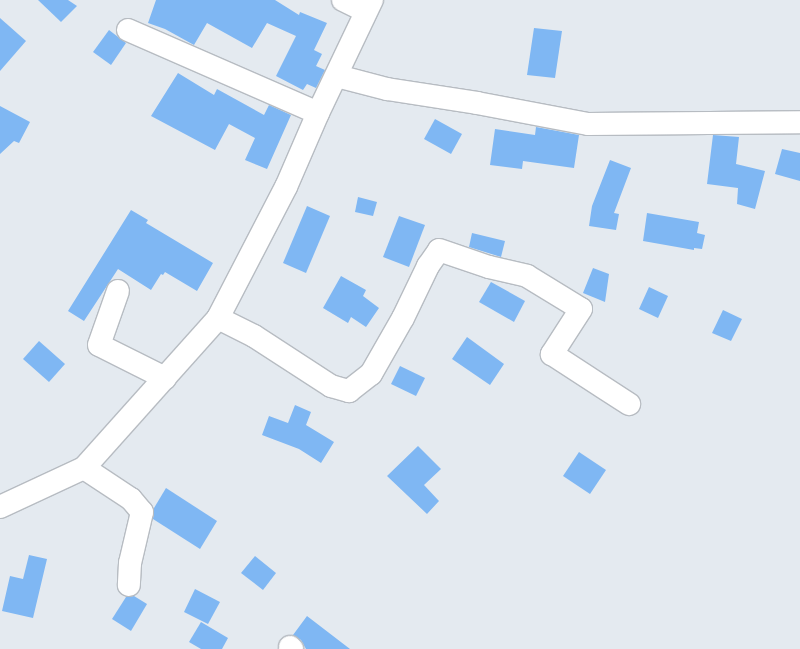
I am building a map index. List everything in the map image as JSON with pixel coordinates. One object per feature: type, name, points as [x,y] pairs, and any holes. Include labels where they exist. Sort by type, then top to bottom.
[{"type":"street","points":[[0,507],[84,468],[218,318],[286,186],[318,113],[337,76],[369,6],[343,0]]},
{"type":"street","points":[[128,30],[318,113]]},
{"type":"street","points":[[337,76],[387,89],[477,103],[588,124],[800,122]]},
{"type":"street","points":[[218,318],[254,336],[331,386],[349,391],[371,374],[402,318],[428,266],[439,250],[490,267],[527,276],[581,309],[552,354],[629,404]]},
{"type":"street","points":[[118,291],[99,345],[165,378]]},
{"type":"street","points":[[84,468],[131,499],[142,512],[130,563],[129,585]]},
{"type":"building","points":[[38,0],[68,0],[77,6],[61,22]]},
{"type":"building","points":[[156,0],[275,0],[299,15],[300,12],[327,23],[314,50],[322,54],[316,66],[325,70],[316,88],[307,84],[303,90],[276,76],[296,36],[267,23],[252,48],[207,23],[194,45],[165,29],[148,23]]},
{"type":"building","points":[[0,18],[26,41],[0,71]]},
{"type":"building","points":[[534,28],[562,31],[555,78],[527,75]]},
{"type":"building","points":[[109,30],[126,43],[111,65],[93,52]]},
{"type":"building","points":[[178,73],[214,95],[217,89],[264,115],[269,105],[291,115],[267,169],[245,160],[255,138],[229,124],[215,150],[151,116]]},
{"type":"building","points":[[0,106],[30,122],[19,143],[14,141],[0,154]]},
{"type":"building","points":[[435,119],[462,134],[451,154],[424,139]]},
{"type":"building","points":[[536,127],[579,135],[574,168],[523,161],[522,169],[490,165],[495,129],[535,135]]},
{"type":"building","points":[[713,135],[739,137],[736,164],[765,171],[755,209],[737,204],[738,188],[707,184]]},
{"type":"building","points":[[782,149],[800,153],[800,181],[775,174]]},
{"type":"building","points":[[610,160],[631,168],[614,213],[619,214],[616,230],[589,226],[592,206]]},
{"type":"building","points":[[358,197],[377,202],[373,216],[355,212]]},
{"type":"building","points":[[307,206],[330,216],[306,273],[283,263]]},
{"type":"building","points":[[131,210],[148,220],[146,223],[213,263],[197,291],[165,272],[163,275],[161,274],[151,290],[118,269],[84,321],[68,311]]},
{"type":"building","points":[[647,213],[699,222],[697,233],[705,235],[702,249],[694,248],[694,250],[643,241]]},
{"type":"building","points":[[399,216],[425,225],[409,267],[383,257]]},
{"type":"building","points":[[472,233],[505,241],[501,257],[469,247]]},
{"type":"building","points":[[593,268],[609,274],[605,302],[583,293]]},
{"type":"building","points":[[341,276],[366,290],[363,296],[379,308],[366,327],[351,317],[348,323],[323,308]]},
{"type":"building","points":[[491,282],[525,301],[514,322],[479,302]]},
{"type":"building","points":[[649,287],[668,296],[658,318],[639,309]]},
{"type":"building","points":[[723,310],[742,319],[731,341],[712,333]]},
{"type":"building","points":[[467,337],[504,364],[490,385],[452,359]]},
{"type":"building","points":[[39,341],[65,364],[49,382],[23,359]]},
{"type":"building","points":[[400,366],[425,378],[416,396],[391,384]]},
{"type":"building","points":[[295,405],[311,412],[306,425],[334,442],[321,463],[299,449],[262,435],[269,416],[288,423]]},
{"type":"building","points":[[418,446],[441,469],[424,485],[439,501],[427,514],[387,476]]},
{"type":"building","points":[[579,452],[606,470],[590,494],[563,476]]},
{"type":"building","points":[[166,488],[217,521],[200,549],[153,519],[154,508]]},
{"type":"building","points":[[29,555],[47,559],[33,618],[2,611],[10,576],[23,579]]},
{"type":"building","points":[[255,556],[276,573],[263,590],[241,573]]},
{"type":"building","points":[[195,589],[220,602],[208,624],[184,612]]},
{"type":"building","points":[[134,596],[147,604],[131,631],[112,619],[126,597]]},
{"type":"building","points":[[307,616],[350,649],[306,649],[301,640],[293,635]]},
{"type":"building","points":[[201,622],[228,638],[222,649],[201,649],[189,642]]}]
